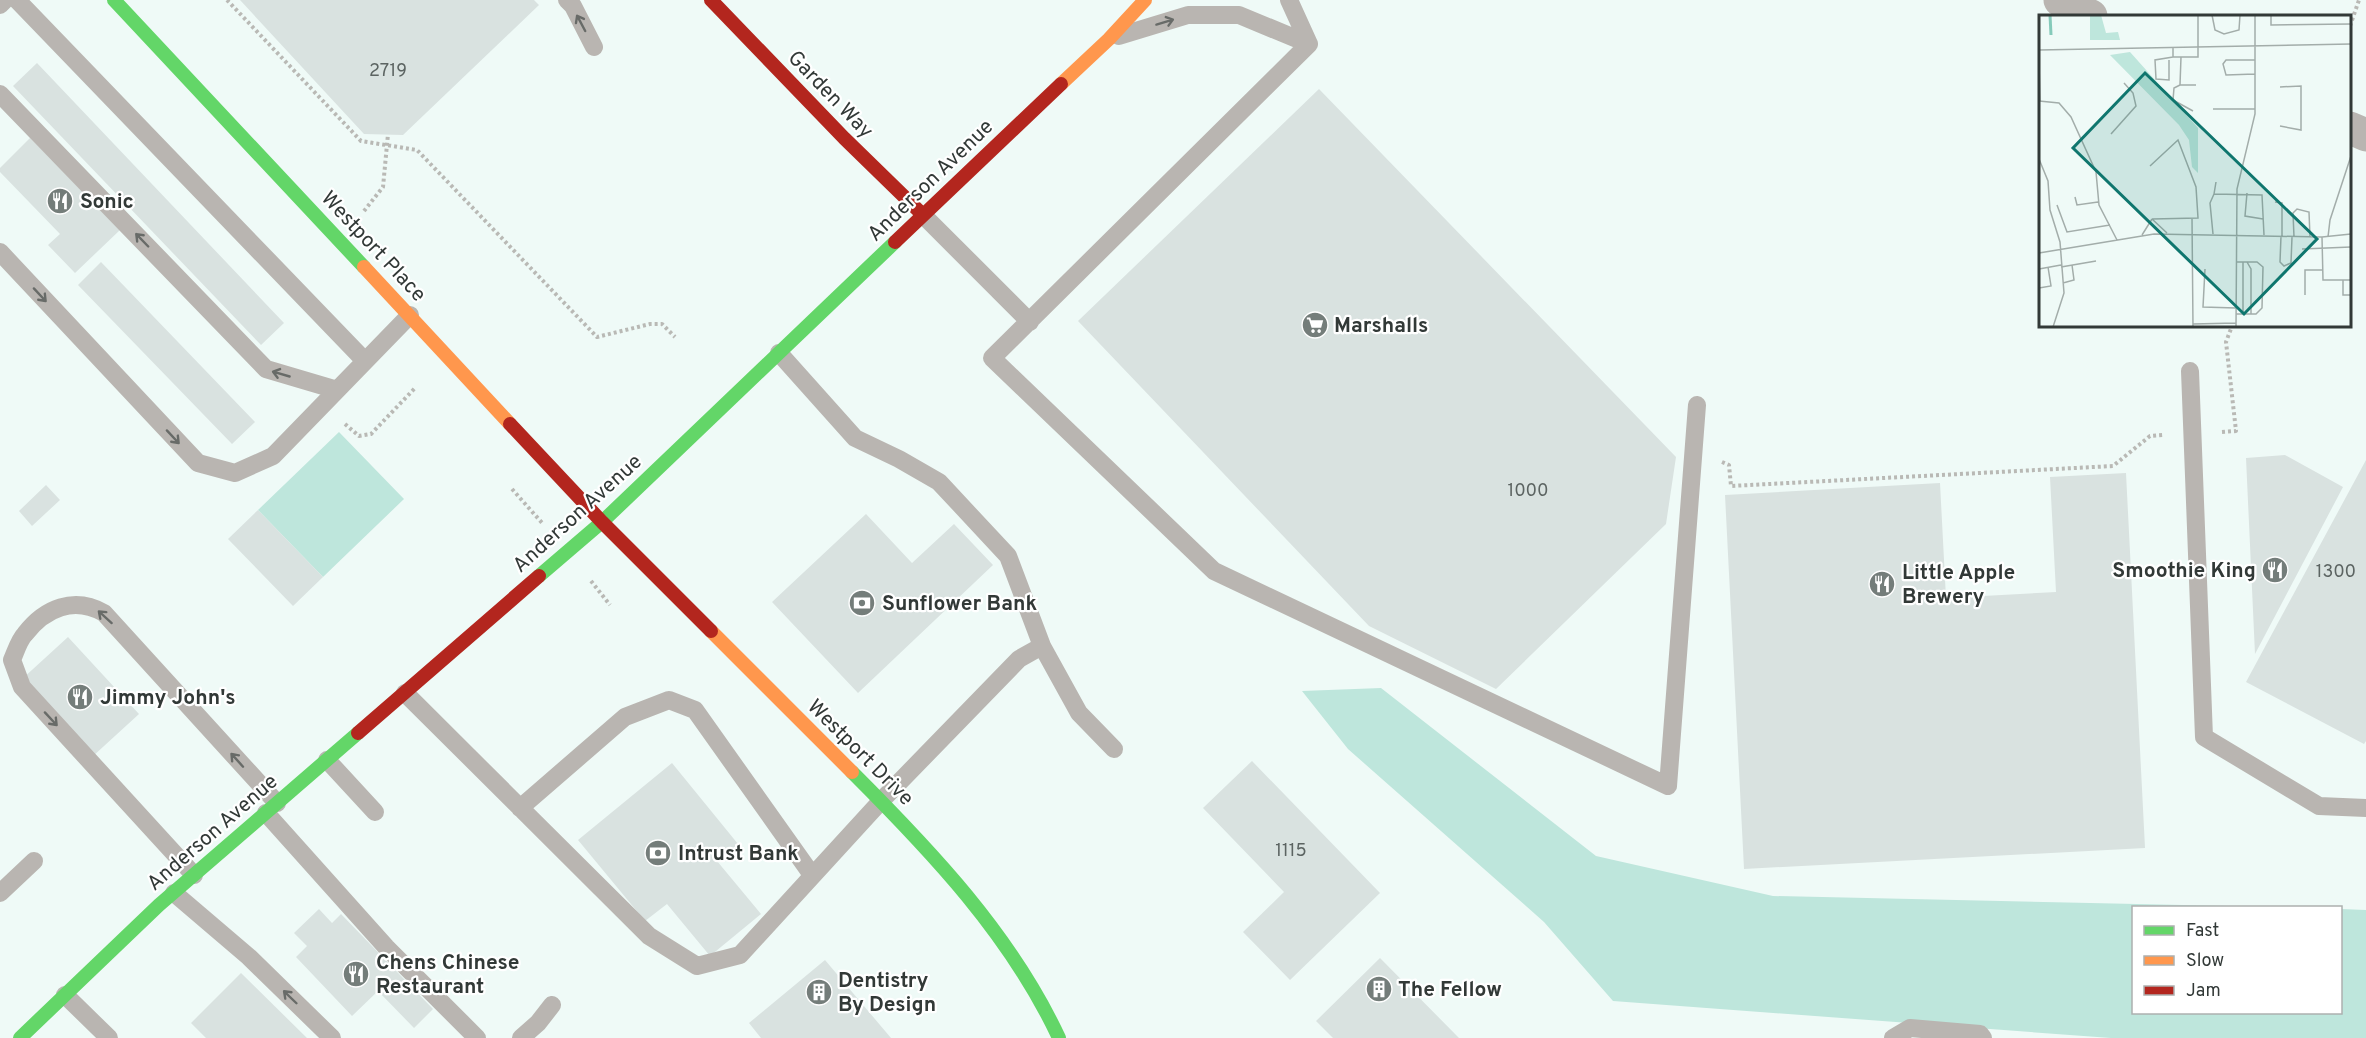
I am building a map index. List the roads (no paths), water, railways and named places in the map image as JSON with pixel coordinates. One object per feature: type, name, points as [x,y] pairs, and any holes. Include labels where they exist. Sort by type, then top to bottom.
[{"type":"street","name":"Westport Place","points":[[114,0],[602,522]]},
{"type":"street","name":"Garden Way","points":[[711,0],[844,138],[923,215]]},
{"type":"street","name":"Anderson Avenue","points":[[20,1038],[194,875],[602,522],[1109,39],[1145,0]]},
{"type":"street","points":[[2060,0],[2089,15]]},
{"type":"street","points":[[2351,129],[2366,135]]},
{"type":"street","name":"Westport Drive","points":[[602,522],[919,839],[1006,947],[1046,1010],[1059,1038]]},
{"type":"lane","points":[[0,5],[5,0]]},
{"type":"lane","points":[[17,0],[365,361]]},
{"type":"lane","points":[[567,0],[573,6],[594,47]]},
{"type":"lane","points":[[1289,0],[1310,44]]},
{"type":"lane","points":[[1109,39],[1188,15],[1239,15],[1310,44]]},
{"type":"lane","points":[[1310,44],[992,358],[1214,571],[1668,786],[1697,405]]},
{"type":"lane","points":[[0,94],[266,369],[337,390]]},
{"type":"lane","points":[[923,215],[1030,322]]},
{"type":"lane","points":[[0,252],[198,464],[235,472],[273,456],[410,315]]},
{"type":"lane","points":[[779,353],[855,438],[899,459],[939,482],[1008,556],[1042,646],[1079,713],[1114,749]]},
{"type":"lane","points":[[2190,371],[2204,737],[2319,806],[2366,808]]},
{"type":"lane","points":[[194,875],[22,687],[12,660],[23,635],[49,611],[77,604],[93,607],[104,614],[387,947],[477,1038]]},
{"type":"lane","points":[[405,693],[648,936],[697,966],[740,955],[881,801],[1019,659],[1042,646]]},
{"type":"lane","points":[[519,808],[625,717],[669,700],[695,710],[812,875]]},
{"type":"lane","points":[[327,760],[375,812]]},
{"type":"lane","points":[[0,893],[34,861]]},
{"type":"lane","points":[[174,893],[249,957],[332,1038]]},
{"type":"lane","points":[[65,995],[109,1038]]},
{"type":"lane","points":[[521,1038],[538,1023],[552,1005]]},
{"type":"lane","points":[[1893,1038],[1910,1028],[1980,1035],[1983,1038]]},
{"type":"place","name":"Sonic","points":[[60,201]]},
{"type":"place","name":"Marshalls","points":[[1315,325]]},
{"type":"place","name":"Smoothie King","points":[[2275,570]]},
{"type":"place","name":"Little Apple Brewery","points":[[1882,584]]},
{"type":"place","name":"Sunflower Bank","points":[[862,603]]},
{"type":"place","name":"Jimmy John's","points":[[80,697]]},
{"type":"place","name":"Intrust Bank","points":[[658,853]]},
{"type":"place","name":"Chens Chinese Restaurant","points":[[356,974]]},
{"type":"place","name":"The Fellow","points":[[1379,989]]},
{"type":"place","name":"Dentistry By Design","points":[[819,992]]}]
